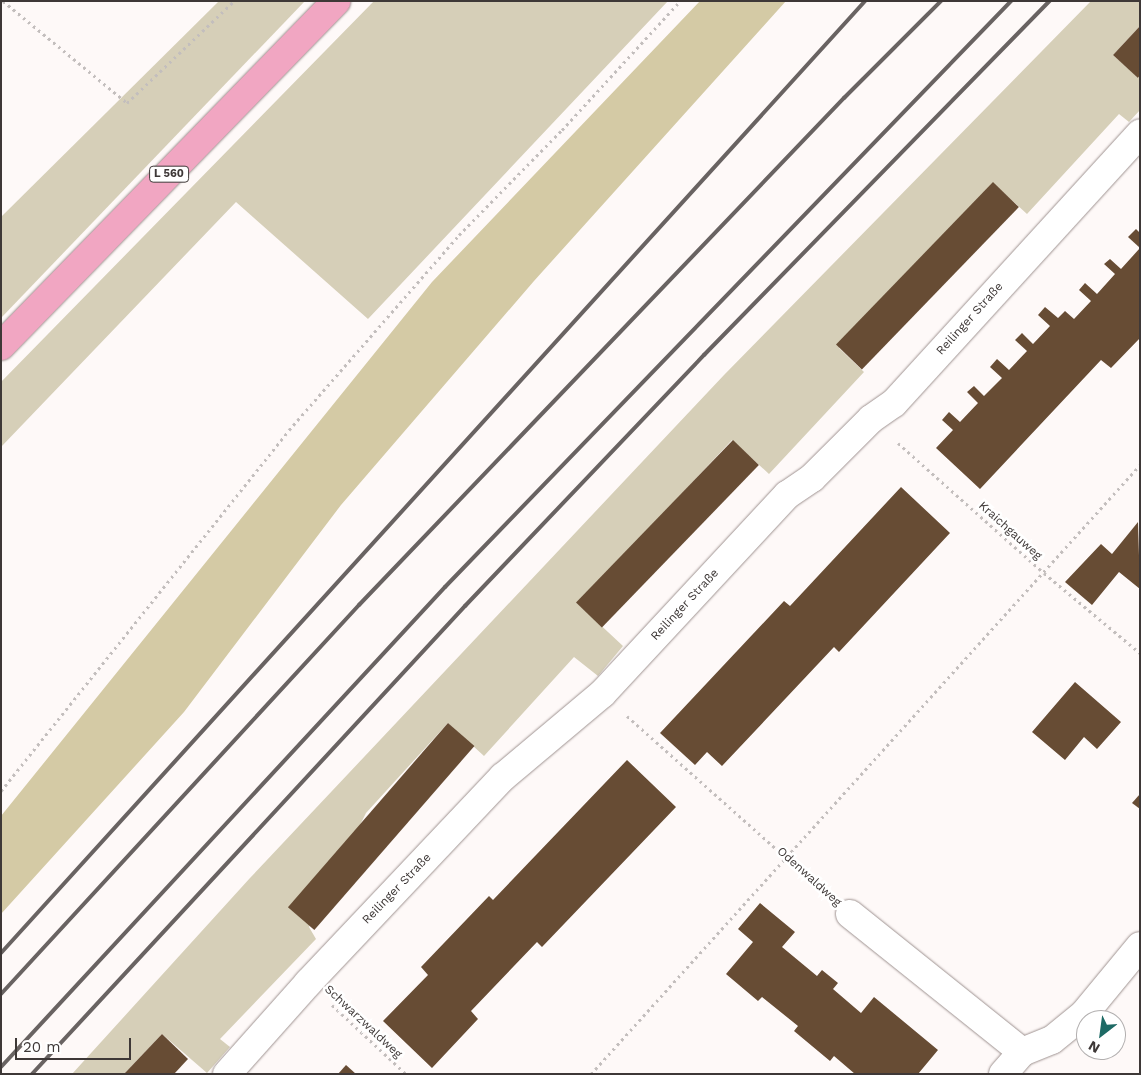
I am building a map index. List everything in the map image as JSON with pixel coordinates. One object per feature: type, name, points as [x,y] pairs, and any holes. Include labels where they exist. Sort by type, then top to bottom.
[{"type":"main road","name":"L 560","points":[[1,346],[336,1]]},
{"type":"street","name":"Reilinger Straße","points":[[227,1074],[308,983],[503,777],[602,694],[787,495],[812,478],[871,419],[894,403],[1140,134]]},
{"type":"street","name":"Odenwaldweg","points":[[850,914],[1022,1052]]},
{"type":"street","points":[[1003,1074],[1022,1052],[1052,1040],[1084,1014],[1140,946]]},
{"type":"path","points":[[3,1],[127,103],[218,20],[234,1]]},
{"type":"path","points":[[1,791],[289,430],[459,235],[562,130],[680,1]]},
{"type":"path","name":"Kraichgauweg","points":[[871,419],[1044,573],[1140,653]]},
{"type":"path","points":[[591,1074],[1140,465]]},
{"type":"path","name":"Odenwaldweg","points":[[602,694],[850,914]]},
{"type":"path","name":"Schwarzwaldweg","points":[[308,983],[406,1074]]},
{"type":"shaded area","points":[[219,1],[305,1],[1,318],[1,217]]},
{"type":"shaded area","points":[[374,1],[668,1],[368,319],[236,202],[1,447],[1,382]]},
{"type":"shaded area","points":[[700,1],[786,1],[534,281],[341,505],[184,712],[1,914],[1,816],[432,282]]},
{"type":"shaded area","points":[[1091,1],[1140,1],[1140,26],[1113,55],[1140,79],[1140,110],[1129,122],[1119,114],[1027,214],[993,183],[839,348],[864,372],[769,474],[732,440],[578,604],[623,646],[598,676],[574,657],[484,756],[448,723],[366,813],[309,927],[316,939],[220,1039],[230,1047],[207,1073],[162,1034],[124,1074],[72,1074],[250,878],[724,375]]},
{"type":"building","points":[[1140,26],[1140,75],[1138,78],[1113,55]]},
{"type":"building","points":[[993,182],[1019,207],[862,370],[836,345]]},
{"type":"building","points":[[1136,229],[1140,233],[1140,248],[1128,237]]},
{"type":"building","points":[[1140,248],[1140,338],[1111,368],[1101,360],[980,489],[936,448],[953,430],[942,420],[949,412],[960,422],[978,403],[967,392],[974,386],[984,396],[1002,378],[990,367],[997,359],[1009,370],[1027,351],[1015,340],[1022,333],[1033,344],[1050,326],[1038,315],[1045,307],[1058,318],[1065,311],[1074,319],[1091,301],[1079,290],[1085,283],[1097,294],[1115,274],[1104,264],[1110,259],[1121,269]]},
{"type":"building","points":[[733,440],[759,465],[602,628],[576,603]]},
{"type":"building","points":[[901,487],[950,533],[839,652],[834,647],[722,766],[707,752],[695,765],[660,733],[784,601],[790,606]]},
{"type":"building","points":[[1138,522],[1140,589],[1119,572],[1092,605],[1065,582],[1101,544],[1112,554]]},
{"type":"building","points":[[1075,682],[1121,722],[1097,749],[1084,737],[1065,760],[1032,732]]},
{"type":"building","points":[[448,723],[474,746],[314,930],[288,907]]},
{"type":"building","points":[[627,760],[676,807],[542,947],[537,942],[471,1011],[478,1019],[432,1068],[383,1021],[428,975],[421,967],[489,896],[493,900]]},
{"type":"building","points":[[1140,794],[1140,809],[1132,803]]},
{"type":"building","points":[[760,903],[795,932],[782,947],[817,976],[822,970],[838,983],[833,989],[861,1013],[874,997],[938,1050],[918,1074],[855,1074],[834,1056],[830,1061],[794,1031],[798,1026],[762,997],[758,1001],[726,974],[753,942],[738,929]]},
{"type":"building","points":[[162,1034],[188,1059],[174,1074],[124,1074]]},
{"type":"building","points":[[346,1065],[356,1074],[338,1074]]},
{"type":"railway","points":[[1,953],[865,1]]},
{"type":"railway","points":[[1,994],[359,605],[844,98],[941,1]]},
{"type":"railway","points":[[1,1067],[445,587],[1011,1]]},
{"type":"railway","points":[[32,1074],[465,606],[704,355],[1050,1]]}]
